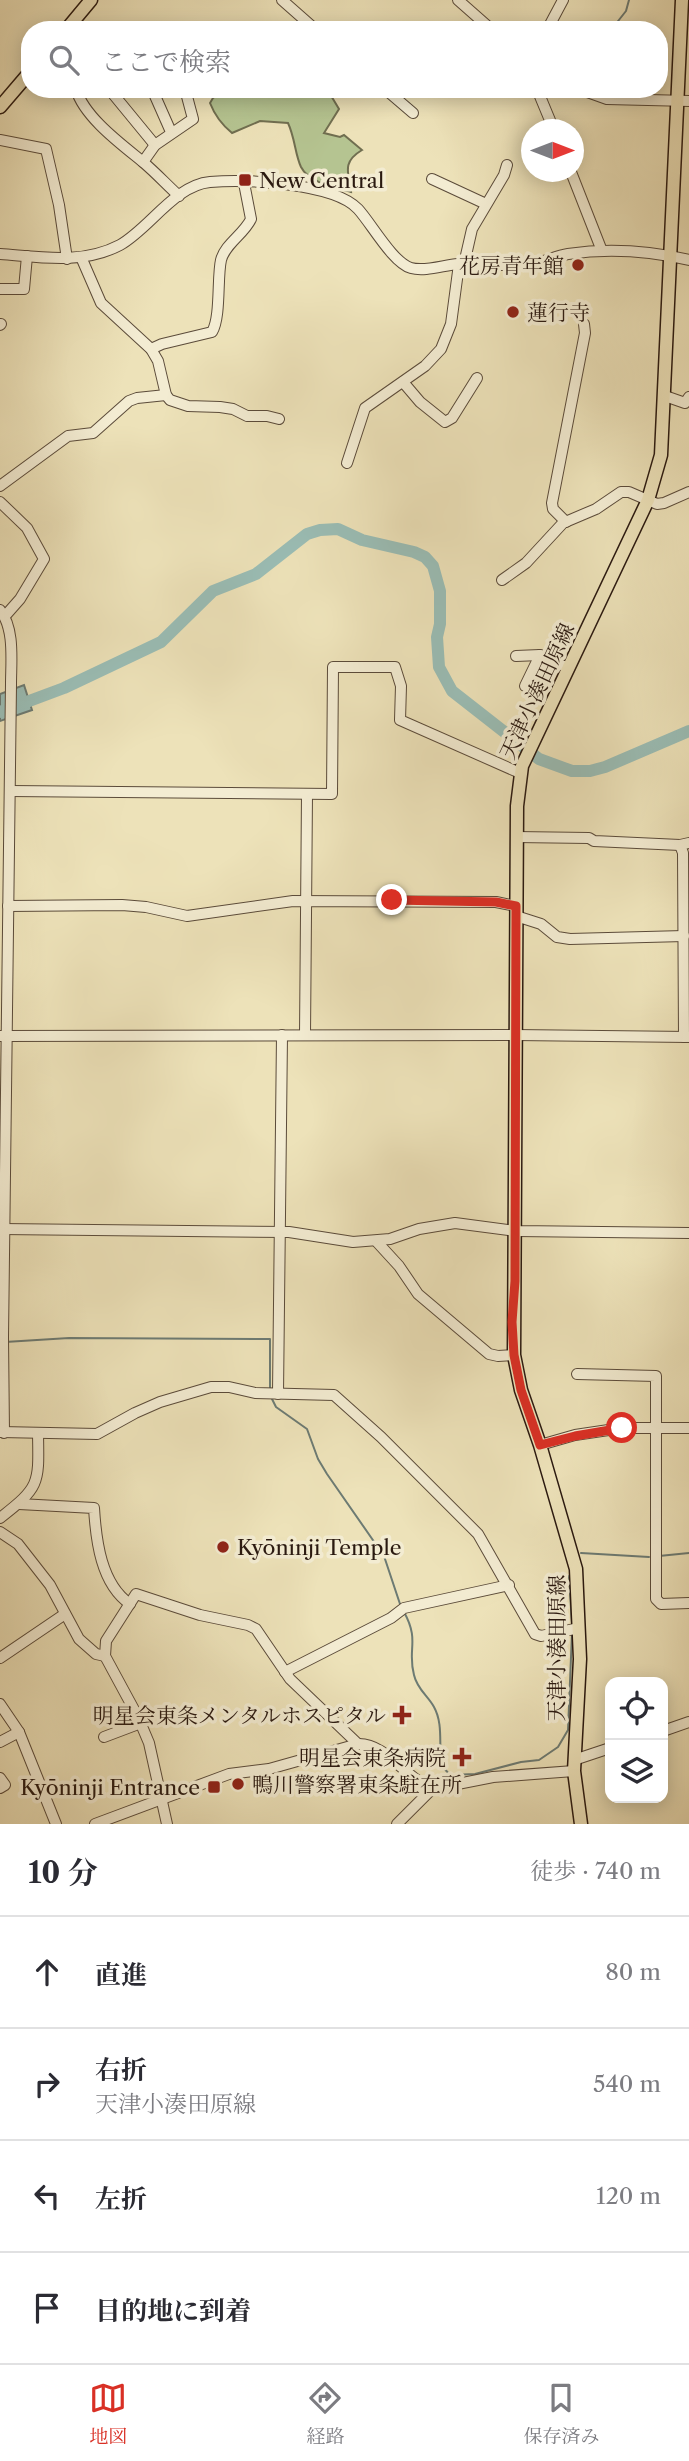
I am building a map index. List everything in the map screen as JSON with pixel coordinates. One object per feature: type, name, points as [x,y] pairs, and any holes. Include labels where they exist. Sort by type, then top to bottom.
[{"type":"main road","points":[[74,21],[91,0]]},
{"type":"main road","name":"天津小湊田原線","points":[[581,1824],[574,1766],[580,1659],[575,1629],[575,1563],[521,1390],[514,1355],[512,1322],[516,1231],[516,837],[520,773],[525,759],[648,500],[661,456],[671,256],[683,101],[682,0]]},
{"type":"main road","points":[[0,107],[21,82]]},
{"type":"street","points":[[282,0],[306,21]]},
{"type":"street","points":[[458,0],[482,21]]},
{"type":"street","points":[[552,21],[564,0]]},
{"type":"street","points":[[80,98],[121,146],[143,162],[179,196]]},
{"type":"street","points":[[116,98],[155,145]]},
{"type":"street","points":[[156,98],[171,132]]},
{"type":"street","points":[[143,162],[155,145],[193,119],[187,98]]},
{"type":"street","points":[[396,98],[413,113]]},
{"type":"street","points":[[541,98],[549,119]]},
{"type":"street","points":[[604,98],[683,101]]},
{"type":"street","points":[[0,139],[47,149],[67,259]]},
{"type":"street","points":[[347,463],[365,408],[430,362],[445,340],[472,229],[504,175],[507,165]]},
{"type":"street","points":[[432,179],[486,204]]},
{"type":"street","points":[[575,182],[602,251]]},
{"type":"street","points":[[0,254],[67,259],[106,251],[125,242],[179,196],[202,184],[244,183],[309,188],[338,196],[355,206],[400,261],[410,267],[532,264],[564,255],[602,251],[671,256],[689,260]]},
{"type":"street","points":[[151,349],[212,332],[215,328],[223,253],[251,219],[244,183]]},
{"type":"street","points":[[0,289],[24,289],[27,256]]},
{"type":"street","points":[[81,257],[101,303],[151,349],[158,361],[166,395],[176,404],[233,409],[247,416],[279,419]]},
{"type":"street","points":[[566,522],[553,509],[552,503],[585,333],[584,324]]},
{"type":"street","points":[[403,382],[420,402],[445,422],[452,418],[477,378]]},
{"type":"street","points":[[0,486],[68,436],[93,433],[129,401],[166,395]]},
{"type":"street","points":[[665,396],[685,403],[689,397]]},
{"type":"street","points":[[502,580],[526,564],[566,522],[596,509],[621,492],[664,503],[689,492]]},
{"type":"street","points":[[0,502],[27,528],[44,559],[20,599],[2,613],[10,634],[11,684],[4,1036],[2,1432],[97,1434],[148,1408],[211,1387],[274,1394],[334,1395],[478,1534],[535,1634],[541,1636],[575,1629]]},
{"type":"street","points":[[516,656],[540,655],[568,668]]},
{"type":"street","points":[[526,686],[540,655]]},
{"type":"street","points":[[10,791],[332,794],[333,667],[395,667],[401,686],[400,720],[520,773]]},
{"type":"street","points":[[305,1035],[307,794]]},
{"type":"street","points":[[4,1036],[686,1037],[684,844],[516,837]]},
{"type":"street","points":[[8,906],[122,905],[187,916],[228,908],[306,901],[496,902],[541,923],[557,937],[686,940]]},
{"type":"street","points":[[274,1394],[281,1232],[282,1035]]},
{"type":"street","points":[[2,1229],[281,1232],[353,1242],[377,1242],[419,1229],[455,1223],[516,1231],[689,1233]]},
{"type":"street","points":[[377,1242],[399,1266],[418,1294],[489,1354],[514,1355]]},
{"type":"street","points":[[577,1374],[656,1376],[656,1599],[661,1604],[689,1603]]},
{"type":"street","points":[[540,1445],[605,1430],[689,1428]]},
{"type":"street","points":[[0,1518],[30,1494],[39,1469],[38,1434]]},
{"type":"street","points":[[19,1504],[93,1508],[99,1553],[121,1598],[130,1604]]},
{"type":"street","points":[[0,1532],[25,1551],[51,1585],[79,1639],[96,1654],[104,1656]]},
{"type":"street","points":[[285,1672],[391,1618],[401,1609],[509,1585]]},
{"type":"street","points":[[167,1824],[149,1743],[104,1656],[106,1640],[136,1594],[200,1615],[256,1629],[285,1672],[316,1706],[358,1744]]},
{"type":"street","points":[[0,1658],[65,1614]]},
{"type":"street","points":[[0,1704],[19,1732],[56,1824]]},
{"type":"street","points":[[668,1729],[689,1722]]},
{"type":"street","points":[[104,1737],[141,1723]]},
{"type":"street","points":[[0,1742],[19,1732]]},
{"type":"street","points":[[95,1824],[233,1772],[269,1769],[358,1744],[371,1745],[424,1786],[432,1789],[574,1766],[605,1750]]},
{"type":"street","points":[[0,1778],[5,1785],[0,1788]]},
{"type":"street","points":[[397,1824],[432,1789]]},
{"type":"green space","points":[[213,98],[332,98],[339,109],[324,133],[340,137],[344,135],[362,150],[349,163],[351,192],[323,184],[305,173],[299,162],[288,123],[260,121],[232,133],[219,120],[210,103]]},
{"type":"water","points":[[24,685],[32,710],[0,721],[0,694]]},
{"type":"waterway","points":[[618,21],[626,11],[629,0]]},
{"type":"waterway","points":[[0,712],[64,688],[161,642],[213,591],[256,574],[307,534],[338,529],[362,540],[414,552],[425,557],[433,566],[440,591],[440,624],[437,637],[439,667],[452,691],[539,759],[572,771],[590,771],[689,731]]},
{"type":"waterway","points":[[5,1342],[69,1338],[270,1339],[270,1388]]},
{"type":"waterway","points":[[271,1397],[276,1407],[307,1429],[318,1459],[327,1474],[384,1556],[401,1607]]},
{"type":"waterway","points":[[581,1553],[649,1557]]},
{"type":"waterway","points":[[659,1556],[689,1553]]},
{"type":"waterway","points":[[569,1576],[572,1624]]},
{"type":"waterway","points":[[404,1612],[411,1630],[414,1675],[437,1714],[442,1766],[450,1775],[475,1774],[539,1760],[558,1747],[568,1730],[572,1633]]},
{"type":"place","name":"New Central","points":[[245,180]]},
{"type":"place","name":"花房青年館","points":[[578,265]]},
{"type":"place","name":"蓮行寺","points":[[513,312]]},
{"type":"place","name":"Kyōninji Temple","points":[[223,1547]]},
{"type":"place","name":"明星会東条メンタルホスピタル","points":[[402,1715]]},
{"type":"place","name":"明星会東条病院","points":[[462,1757]]},
{"type":"place","name":"鴨川警察署東条駐在所","points":[[238,1784]]},
{"type":"place","name":"Kyōninji Entrance","points":[[214,1787]]},
{"type":"route","points":[[392,900],[496,902],[516,906],[515,1281],[512,1322],[516,1369],[540,1445],[622,1428]]}]
